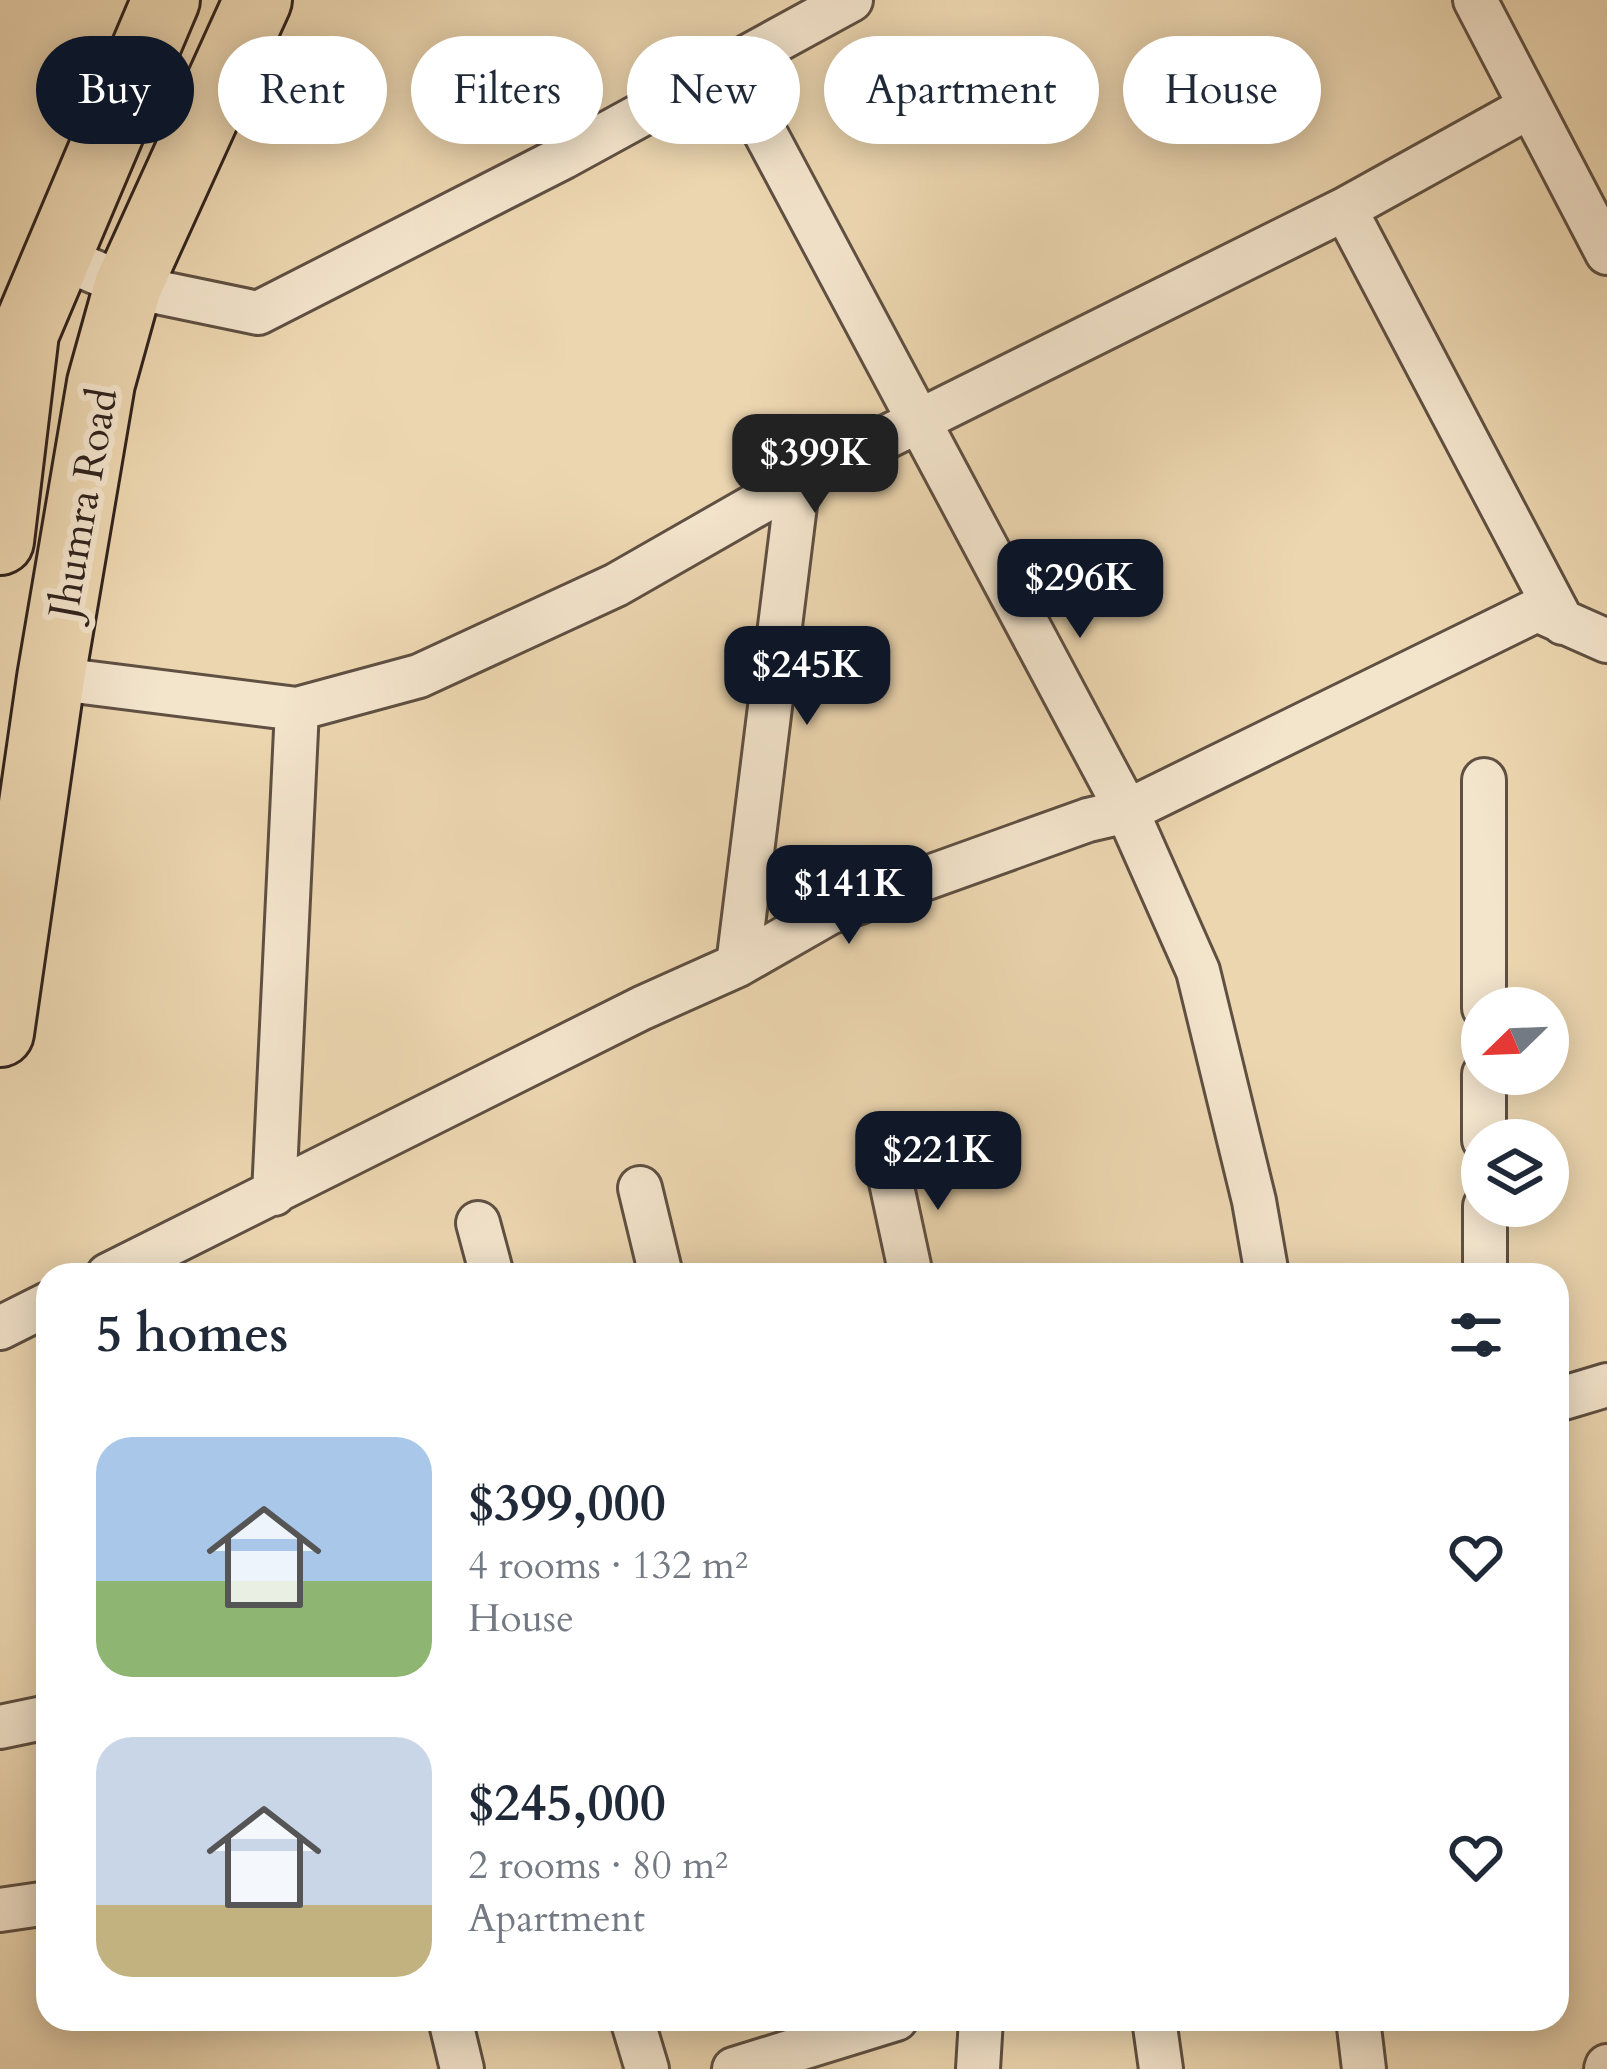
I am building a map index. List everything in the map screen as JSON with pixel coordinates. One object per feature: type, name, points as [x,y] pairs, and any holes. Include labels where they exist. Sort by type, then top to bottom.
[{"type":"main road","name":"Jhumra Road","points":[[0,541],[13,327],[57,256],[166,0]]},
{"type":"main road","name":"Jhumra Road","points":[[0,1033],[51,678],[101,383],[128,286],[258,0]]},
{"type":"street","points":[[787,36],[851,0]]},
{"type":"street","points":[[1475,0],[1607,253]]},
{"type":"street","points":[[51,678],[297,709],[419,676],[616,585],[799,481],[1345,208],[1529,107]]},
{"type":"street","points":[[57,256],[128,286],[258,313],[627,121]]},
{"type":"street","points":[[771,144],[1127,811],[1198,971],[1265,1263]]},
{"type":"street","points":[[1345,208],[1563,623]]},
{"type":"street","points":[[738,965],[799,481]]},
{"type":"street","points":[[133,1263],[622,1018],[738,965],[830,913],[1088,820],[1127,811],[1537,610],[1607,641]]},
{"type":"street","points":[[274,1194],[297,709]]},
{"type":"street","points":[[1484,780],[1484,987]]},
{"type":"street","points":[[888,1168],[908,1263]]},
{"type":"street","points":[[640,1188],[659,1263]]},
{"type":"street","points":[[478,1223],[489,1263]]},
{"type":"street","points":[[1485,1227],[1485,1263]]},
{"type":"street","points":[[0,1328],[36,1310]]},
{"type":"street","points":[[1569,1396],[1607,1384]]},
{"type":"street","points":[[0,1727],[36,1720]]},
{"type":"street","points":[[0,1910],[36,1905]]},
{"type":"street","points":[[453,2031],[462,2069]]},
{"type":"street","points":[[635,2031],[646,2069]]},
{"type":"street","points":[[734,2069],[857,2031]]},
{"type":"street","points":[[978,2069],[980,2031]]},
{"type":"street","points":[[1156,2031],[1162,2069]]},
{"type":"street","points":[[1359,2031],[1364,2069]]}]
